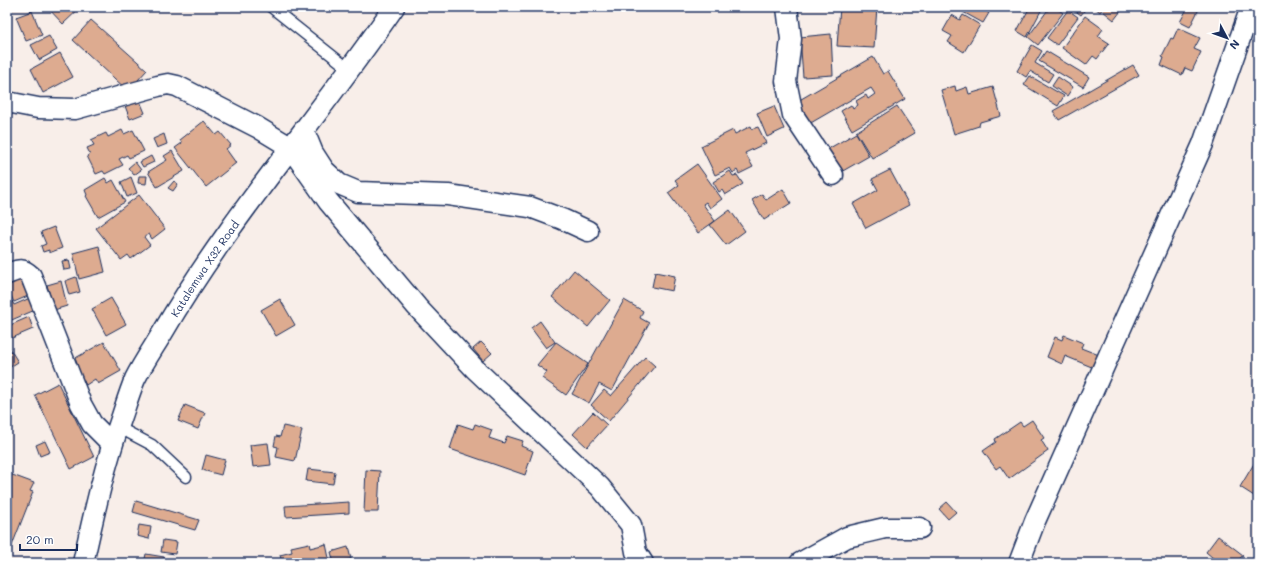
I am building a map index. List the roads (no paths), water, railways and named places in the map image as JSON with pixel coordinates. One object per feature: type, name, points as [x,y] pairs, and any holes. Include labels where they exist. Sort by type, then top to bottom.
[{"type":"street","name":"Katalemwa X32 Road","points":[[83,563],[93,516],[115,435],[135,380],[182,299],[219,245],[290,147],[304,131],[372,39],[394,7]]},
{"type":"street","points":[[787,7],[791,39],[786,81],[793,115],[833,176]]},
{"type":"street","points":[[1019,563],[1038,514],[1203,144],[1251,7]]},
{"type":"street","points":[[7,102],[38,108],[75,109],[168,84],[177,86],[290,147],[328,201],[418,307],[475,369],[600,487],[630,525],[636,552],[642,563]]},
{"type":"street","points":[[304,131],[313,153],[324,170],[339,184],[358,192],[448,196],[530,208],[562,219],[588,231]]},
{"type":"street","points":[[7,274],[19,269],[26,271],[31,276],[81,404],[92,424],[115,435]]},
{"type":"street","points":[[800,563],[847,537],[886,528],[920,528]]},
{"type":"lane","points":[[271,7],[349,69]]},
{"type":"lane","points":[[115,435],[152,445],[186,477]]}]
